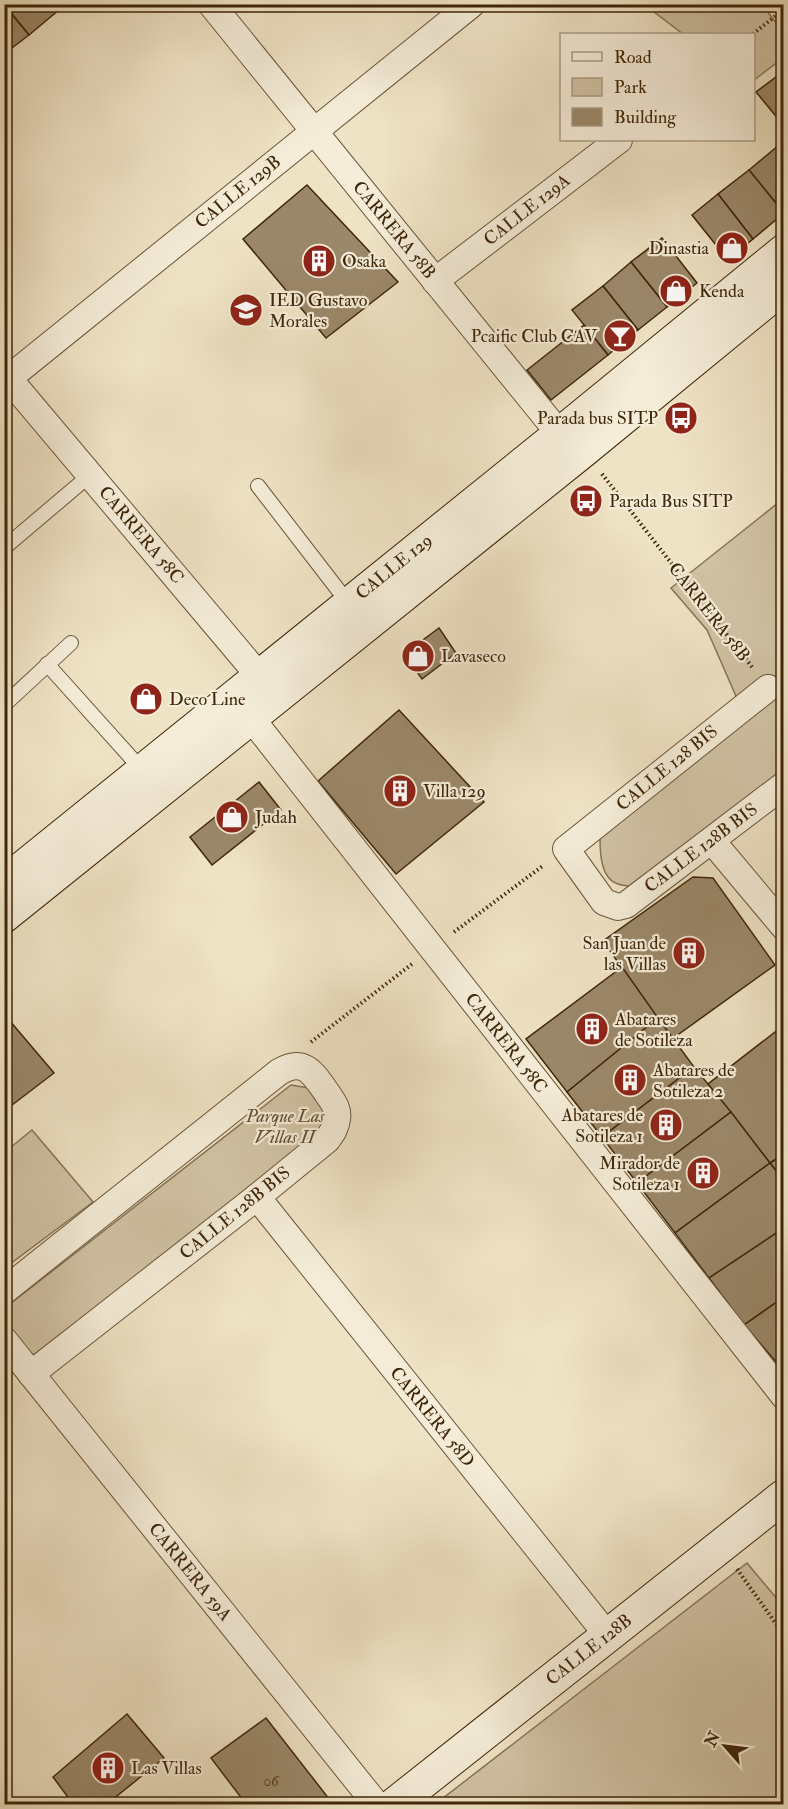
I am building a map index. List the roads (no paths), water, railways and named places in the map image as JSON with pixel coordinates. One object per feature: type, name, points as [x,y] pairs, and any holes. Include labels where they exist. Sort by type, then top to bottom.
[{"type":"main road","name":"CALLE 129","points":[[4,916],[251,718],[268,687],[349,604],[574,446],[783,251]]},
{"type":"main road","name":"CALLE 129","points":[[4,883],[143,771],[268,687],[574,446],[783,286]]},
{"type":"main road","name":"CALLE 128B","points":[[395,1804],[783,1496]]},
{"type":"street","name":"CARRERA 58B","points":[[211,4],[435,281],[574,446]]},
{"type":"street","name":"CALLE 129B","points":[[6,378],[472,4]]},
{"type":"street","name":"CALLE 129A","points":[[435,281],[618,141]]},
{"type":"street","name":"CARRERA 58C","points":[[6,378],[268,687]]},
{"type":"street","name":"CALLE 128 BIS","points":[[618,907],[604,902],[566,849],[768,688]]},
{"type":"street","name":"CARRERA 58C","points":[[251,718],[783,1396]]},
{"type":"street","name":"CALLE 128B BIS","points":[[618,907],[626,905],[783,785]]},
{"type":"street","points":[[712,841],[783,927]]},
{"type":"street","name":"CALLE 128B BIS","points":[[4,1292],[279,1072],[290,1066],[299,1066],[312,1072],[337,1109],[338,1118],[335,1130],[327,1140],[32,1374]]},
{"type":"street","name":"CARRERA 58D","points":[[257,1197],[608,1636]]},
{"type":"street","name":"CARRERA 59A","points":[[4,1340],[376,1804]]},
{"type":"lane","points":[[4,548],[90,476]]},
{"type":"lane","points":[[258,486],[349,604]]},
{"type":"lane","points":[[4,705],[71,643]]},
{"type":"lane","points":[[47,664],[143,771]]},
{"type":"place","name":"Dinastia","points":[[732,248]]},
{"type":"place","name":"Osaka","points":[[319,261]]},
{"type":"place","name":"Kenda","points":[[676,291]]},
{"type":"place","name":"IED Gustavo Morales","points":[[246,310]]},
{"type":"place","name":"Pcaific Club CAV","points":[[620,336]]},
{"type":"place","name":"Parada bus SITP","points":[[681,418]]},
{"type":"place","name":"Parada Bus SITP","points":[[586,501]]},
{"type":"place","name":"Lavaseco","points":[[418,656]]},
{"type":"place","name":"Deco Line","points":[[146,699]]},
{"type":"place","name":"Villa 129","points":[[400,791]]},
{"type":"place","name":"Judah","points":[[232,817]]},
{"type":"place","name":"San Juan de las Villas","points":[[689,953]]},
{"type":"place","name":"Abatares de Sotileza","points":[[592,1029]]},
{"type":"place","name":"Abatares de Sotileza 2","points":[[630,1080]]},
{"type":"place","name":"Abatares de Sotileza 1","points":[[666,1125]]},
{"type":"place","name":"Mirador de Sotileza 1","points":[[703,1173]]},
{"type":"place","name":"Las Villas","points":[[108,1768]]},
{"type":"park label","name":"Parque Las Villas II","points":[[285,1126]]}]
